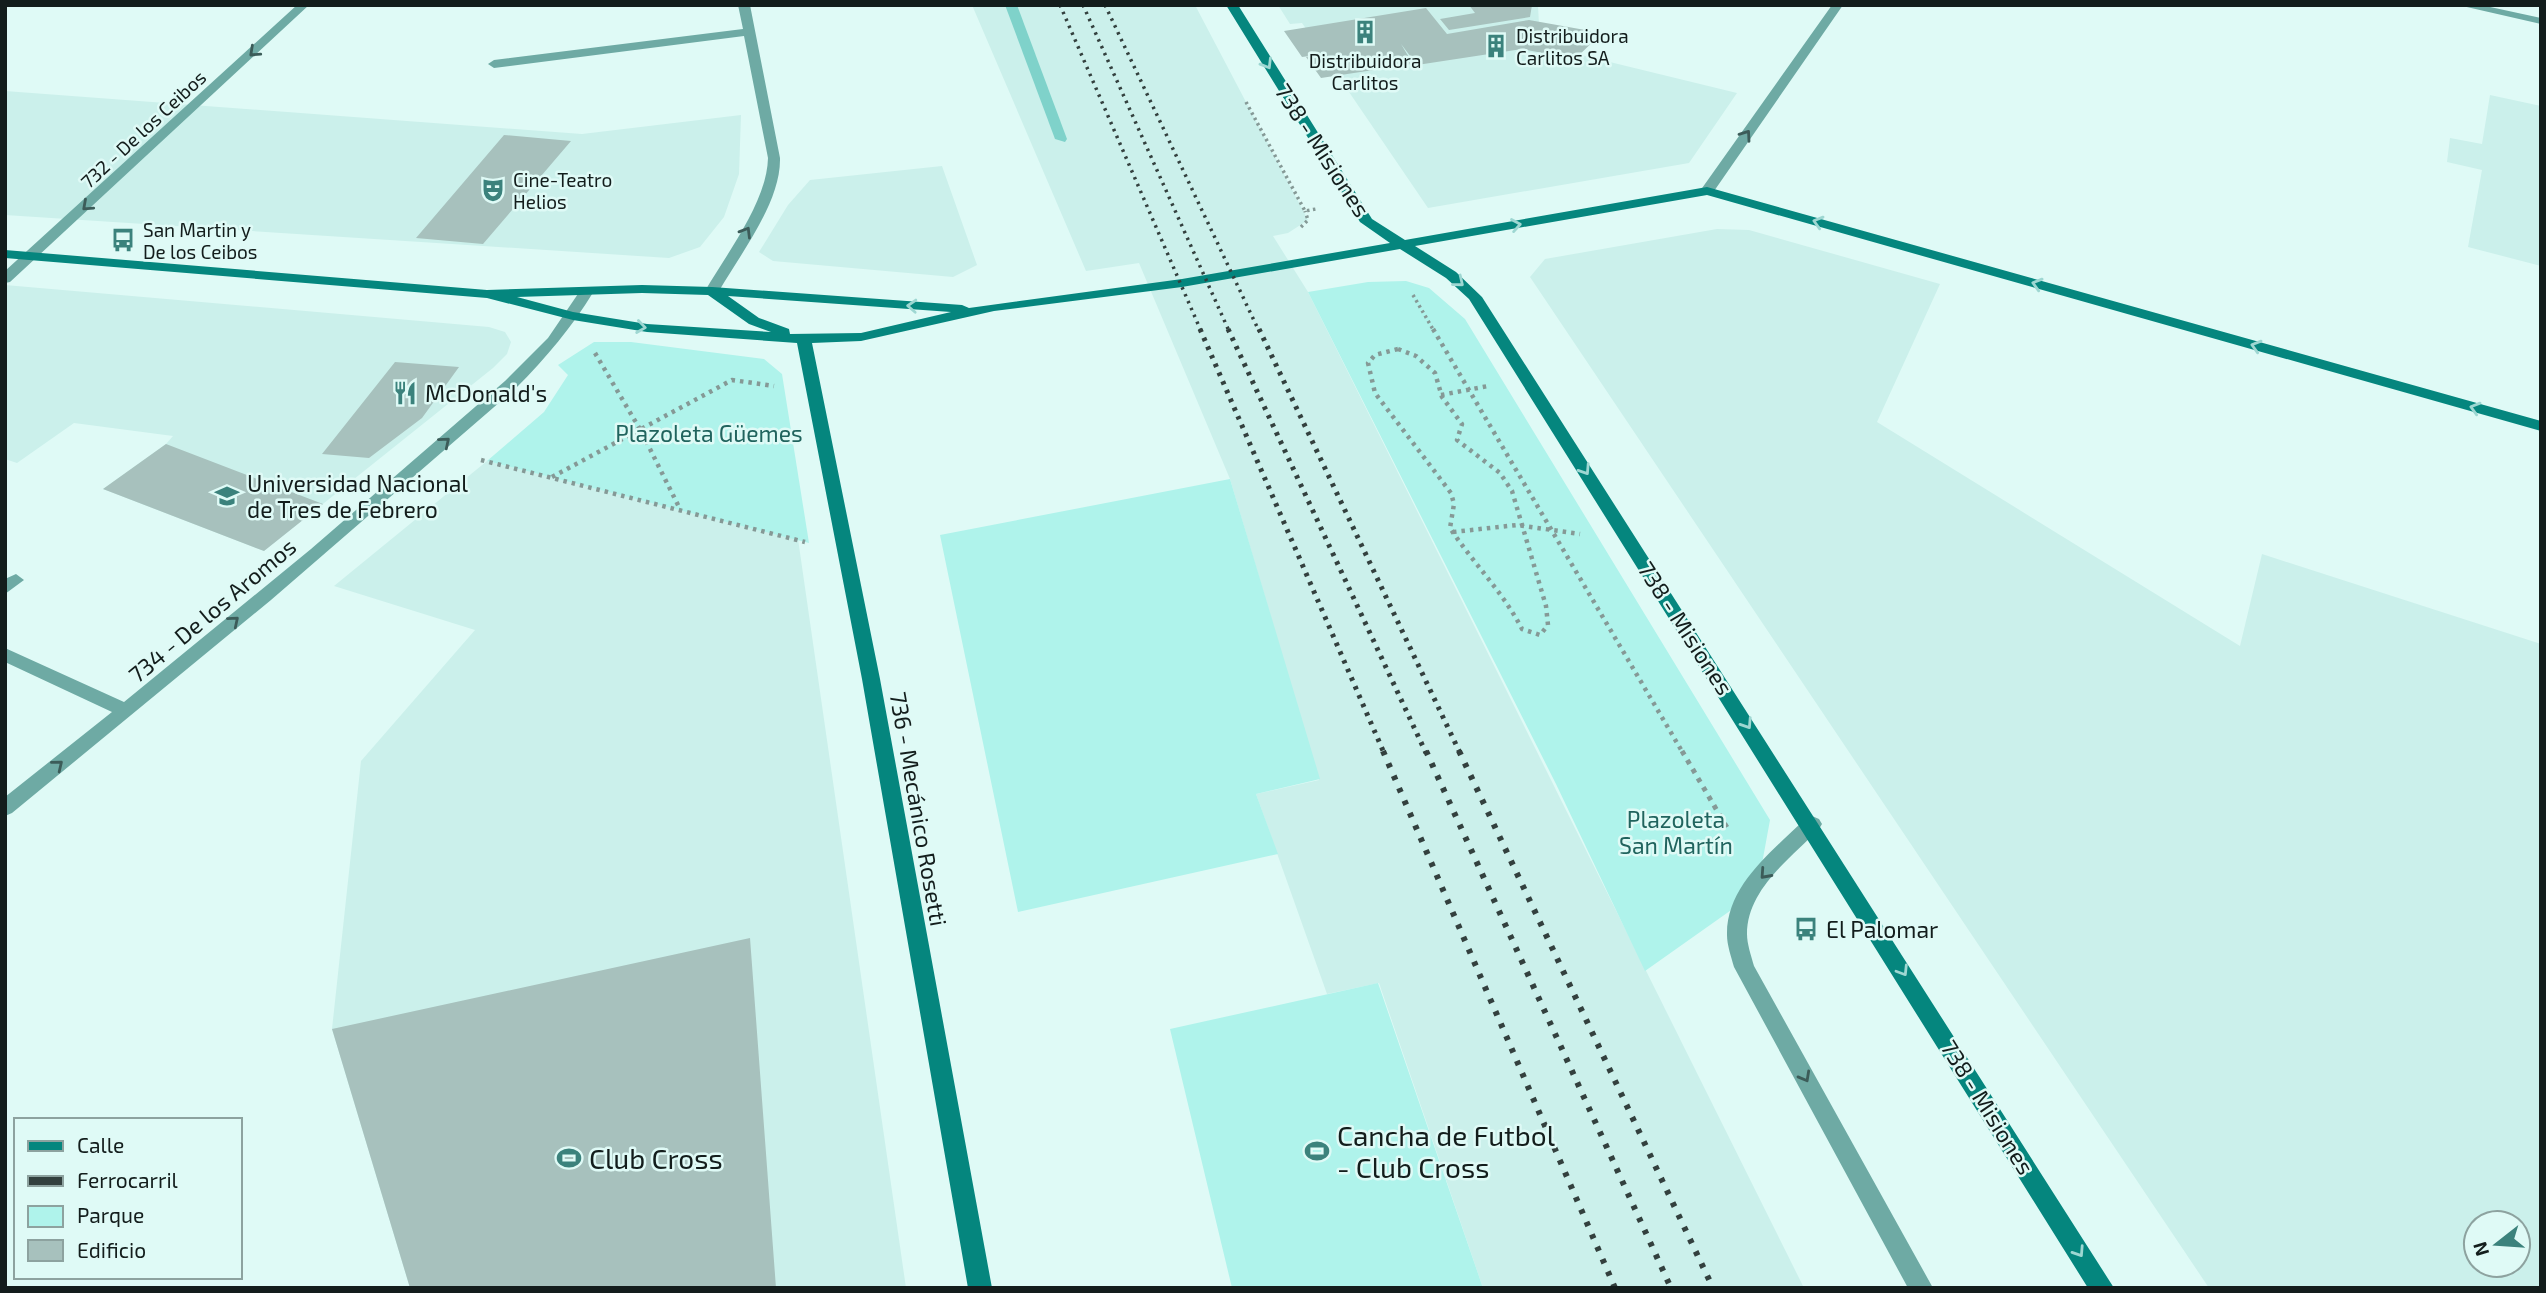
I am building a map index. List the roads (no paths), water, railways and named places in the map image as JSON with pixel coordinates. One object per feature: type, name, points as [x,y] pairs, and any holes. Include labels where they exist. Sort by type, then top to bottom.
[{"type":"street","name":"732 - De los Ceibos","points":[[5,279],[304,5]]},
{"type":"street","points":[[712,291],[768,194],[774,176],[774,158],[744,5]]},
{"type":"street","name":"738 - Misiones","points":[[1232,5],[1352,203],[1367,222],[1401,246],[1459,280],[1475,297],[1811,824],[2102,1288]]},
{"type":"street","points":[[1707,191],[1838,5]]},
{"type":"street","points":[[2463,5],[2541,21]]},
{"type":"street","points":[[494,64],[749,32]]},
{"type":"street","points":[[487,294],[573,316],[647,328],[804,339],[861,337],[980,310],[1182,283],[1707,191],[2541,426]]},
{"type":"street","points":[[5,254],[487,294],[587,290],[712,291],[980,310]]},
{"type":"street","name":"734 - De los Aromos","points":[[5,808],[347,528],[535,362],[573,316],[587,290]]},
{"type":"street","points":[[712,291],[754,321],[804,339]]},
{"type":"street","name":"736 - Mecánico Rosetti","points":[[804,339],[870,679],[980,1288]]},
{"type":"street","points":[[5,654],[126,711]]},
{"type":"street","points":[[1811,824],[1759,880],[1744,901],[1737,933],[1744,967],[1921,1288]]},
{"type":"waterway","points":[[1011,5],[1061,139]]},
{"type":"railway","points":[[1060,5],[1201,331]]},
{"type":"railway","points":[[1083,5],[1229,331]]},
{"type":"railway","points":[[1105,5],[1259,331]]},
{"type":"railway","points":[[1200,329],[1384,753]]},
{"type":"railway","points":[[1228,329],[1426,753]]},
{"type":"railway","points":[[1259,329],[1460,753]]},
{"type":"railway","points":[[1383,751],[1615,1288]]},
{"type":"railway","points":[[1426,751],[1671,1288]]},
{"type":"railway","points":[[1459,751],[1713,1288]]},
{"type":"place","name":"Distribuidora Carlitos","points":[[1365,32]]},
{"type":"place","name":"Distribuidora Carlitos SA","points":[[1496,46]]},
{"type":"place","name":"Cine-Teatro Helios","points":[[493,190]]},
{"type":"place","name":"San Martin y De los Ceibos","points":[[123,240]]},
{"type":"place","name":"McDonald's","points":[[405,393]]},
{"type":"place","name":"Universidad Nacional de Tres de Febrero","points":[[227,496]]},
{"type":"place","name":"El Palomar","points":[[1806,929]]},
{"type":"place","name":"Cancha de Futbol - Club Cross","points":[[1317,1151]]},
{"type":"place","name":"Club Cross","points":[[569,1158]]},
{"type":"park label","name":"Plazoleta Güemes","points":[[709,433]]},
{"type":"park label","name":"Plazoleta San Martín","points":[[1676,832]]}]
